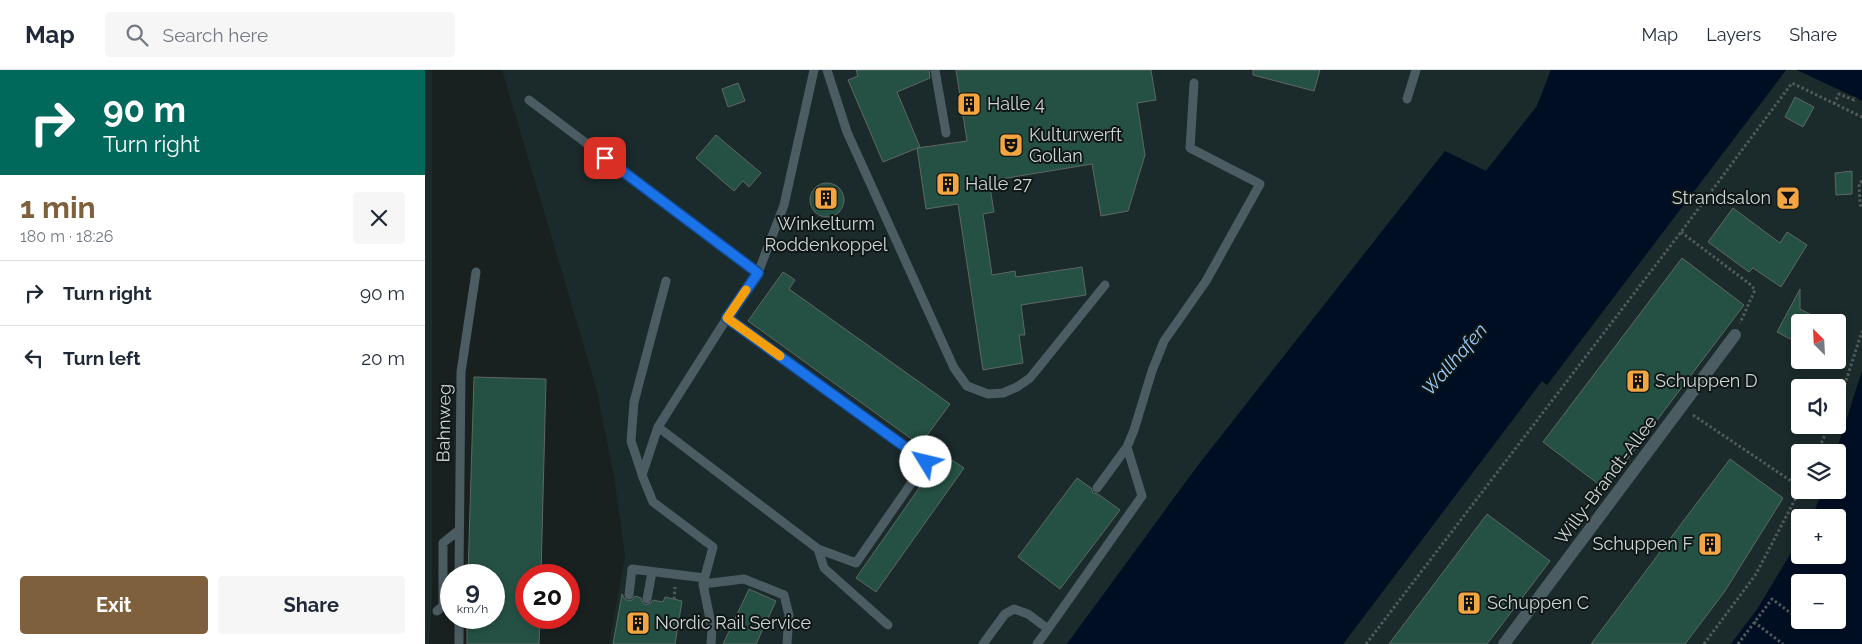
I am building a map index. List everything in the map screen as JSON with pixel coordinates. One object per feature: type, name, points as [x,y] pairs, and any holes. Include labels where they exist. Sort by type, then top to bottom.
[{"type":"street","name":"Willy-Brandt-Allee","points":[[1504,644],[1735,335]]},
{"type":"lane","points":[[642,474],[658,427],[758,273],[784,205],[814,70]]},
{"type":"lane","points":[[827,70],[847,132],[955,368],[967,386],[988,394],[1003,393],[1017,387],[1030,378],[1105,285]]},
{"type":"lane","points":[[935,70],[945,133]]},
{"type":"lane","points":[[1407,99],[1416,70]]},
{"type":"lane","points":[[1097,488],[1127,447],[1152,371],[1164,342],[1206,281],[1260,184],[1190,148],[1194,83]]},
{"type":"lane","points":[[529,100],[758,273]]},
{"type":"lane","name":"Bahnweg","points":[[459,564],[461,372],[476,272]]},
{"type":"lane","points":[[666,281],[634,402],[631,441],[653,502],[713,547],[704,581],[712,630],[711,644]]},
{"type":"lane","points":[[658,427],[819,549],[856,563],[926,462],[727,318]]},
{"type":"lane","points":[[1037,644],[1142,496],[1127,447]]},
{"type":"lane","points":[[437,610],[443,606],[443,543],[459,530]]},
{"type":"lane","points":[[819,549],[824,568],[888,625]]},
{"type":"lane","points":[[629,595],[633,569],[704,581],[744,579],[784,595],[789,615],[787,644]]},
{"type":"lane","points":[[647,599],[652,572]]},
{"type":"lane","points":[[983,644],[1005,614],[1014,610],[1028,614],[1048,629]]},
{"type":"lane","points":[[459,629],[459,644]]},
{"type":"path","points":[[1366,644],[1681,232],[1792,83],[1862,117]]},
{"type":"path","points":[[1835,104],[1839,94],[1853,100],[1855,97]]},
{"type":"path","points":[[1862,180],[1859,183],[1860,204],[1862,208]]},
{"type":"path","points":[[1681,232],[1755,290],[1735,335]]},
{"type":"path","points":[[1846,381],[1862,331]]},
{"type":"path","points":[[1682,407],[1791,482]]},
{"type":"path","points":[[1704,644],[1756,574],[1794,499]]},
{"type":"path","points":[[1738,644],[1772,599],[1791,613]]},
{"type":"path","points":[[1754,622],[1783,644]]},
{"type":"shaded area","points":[[425,70],[432,70],[432,597],[429,644],[425,644]]},
{"type":"shaded area","points":[[502,70],[1551,70],[1537,106],[1486,171],[1445,152],[1196,468],[1067,644],[609,644],[625,556],[614,476],[596,387]]},
{"type":"shaded area","points":[[1786,70],[1797,70],[1862,101],[1862,371],[1846,421],[1846,379],[1791,379],[1791,434],[1842,434],[1839,444],[1791,444],[1791,499],[1820,499],[1816,509],[1791,509],[1791,553],[1758,608],[1731,644],[1343,644],[1542,381],[1547,385]]},
{"type":"water","name":"Wallhafen","points":[[1551,70],[1786,70],[1547,385],[1542,381],[1343,644],[1067,644],[1196,468],[1445,151],[1486,171],[1537,106]]},
{"type":"water","points":[[1797,70],[1862,70],[1862,101],[1855,97]]},
{"type":"water","points":[[1862,371],[1862,644],[1731,644],[1758,608],[1791,553],[1791,564],[1846,564],[1846,509],[1815,509],[1819,499],[1846,499],[1846,444],[1839,444],[1842,434],[1846,434],[1846,421]]},
{"type":"building","points":[[856,70],[929,70],[930,78],[897,92],[920,147],[883,162],[848,80],[858,76]]},
{"type":"building","points":[[956,70],[1151,70],[1156,100],[1137,103],[1145,155],[1128,211],[1101,216],[1092,164],[989,181],[994,212],[983,214],[992,275],[1015,271],[1016,277],[1082,267],[1086,295],[1021,305],[1025,335],[1019,335],[1023,363],[983,370],[958,204],[926,209],[917,148],[967,141]]},
{"type":"building","points":[[1253,70],[1320,70],[1314,91],[1253,75]]},
{"type":"building","points":[[738,83],[745,101],[728,107],[722,89]]},
{"type":"building","points":[[1795,97],[1814,107],[1803,127],[1785,117]]},
{"type":"building","points":[[716,135],[761,173],[749,187],[743,181],[734,191],[696,158]]},
{"type":"building","points":[[1852,171],[1852,194],[1836,195],[1835,173]]},
{"type":"building","name":"Winkelturm Roddenkoppel","points":[[827,183],[839,188],[844,200],[839,212],[827,217],[815,212],[810,200],[815,188]]},
{"type":"building","points":[[1733,208],[1780,243],[1787,232],[1807,245],[1781,287],[1753,268],[1749,272],[1708,242]]},
{"type":"building","name":"Schuppen D","points":[[1682,258],[1744,305],[1605,489],[1543,442]]},
{"type":"building","points":[[783,272],[795,280],[789,289],[950,404],[920,445],[748,321]]},
{"type":"building","points":[[1800,289],[1800,309],[1810,314],[1791,314],[1791,339],[1777,332]]},
{"type":"building","points":[[474,377],[546,379],[541,564],[515,564],[515,629],[540,629],[539,644],[467,644],[467,629],[505,629],[505,564],[468,564]]},
{"type":"building","points":[[943,454],[964,468],[876,592],[856,578]]},
{"type":"building","name":"Schuppen F","points":[[1730,459],[1783,498],[1725,591],[1685,644],[1591,644]]},
{"type":"building","points":[[1077,478],[1091,488],[1093,493],[1098,494],[1120,510],[1060,589],[1018,557]]},
{"type":"building","name":"Schuppen C","points":[[1487,514],[1550,561],[1487,644],[1389,644]]},
{"type":"building","points":[[749,589],[776,601],[756,644],[723,644]]},
{"type":"building","name":"Nordic Rail Service","points":[[622,594],[628,601],[632,600],[635,596],[641,598],[646,605],[653,600],[663,602],[665,597],[682,601],[675,644],[613,644]]},
{"type":"slow traffic","points":[[746,290],[727,318],[780,356]]},
{"type":"place","name":"Halle 4","points":[[969,104]]},
{"type":"place","name":"Kulturwerft Gollan","points":[[1011,145]]},
{"type":"place","name":"Halle 27","points":[[948,184]]},
{"type":"place","name":"Winkelturm Roddenkoppel","points":[[826,198]]},
{"type":"place","name":"Strandsalon","points":[[1788,198]]},
{"type":"place","name":"Schuppen D","points":[[1638,381]]},
{"type":"place","name":"Schuppen F","points":[[1710,544]]},
{"type":"place","name":"Schuppen C","points":[[1469,603]]},
{"type":"place","name":"Nordic Rail Service","points":[[638,623]]},
{"type":"route","points":[[605,158],[758,273],[727,318],[926,462]]}]
